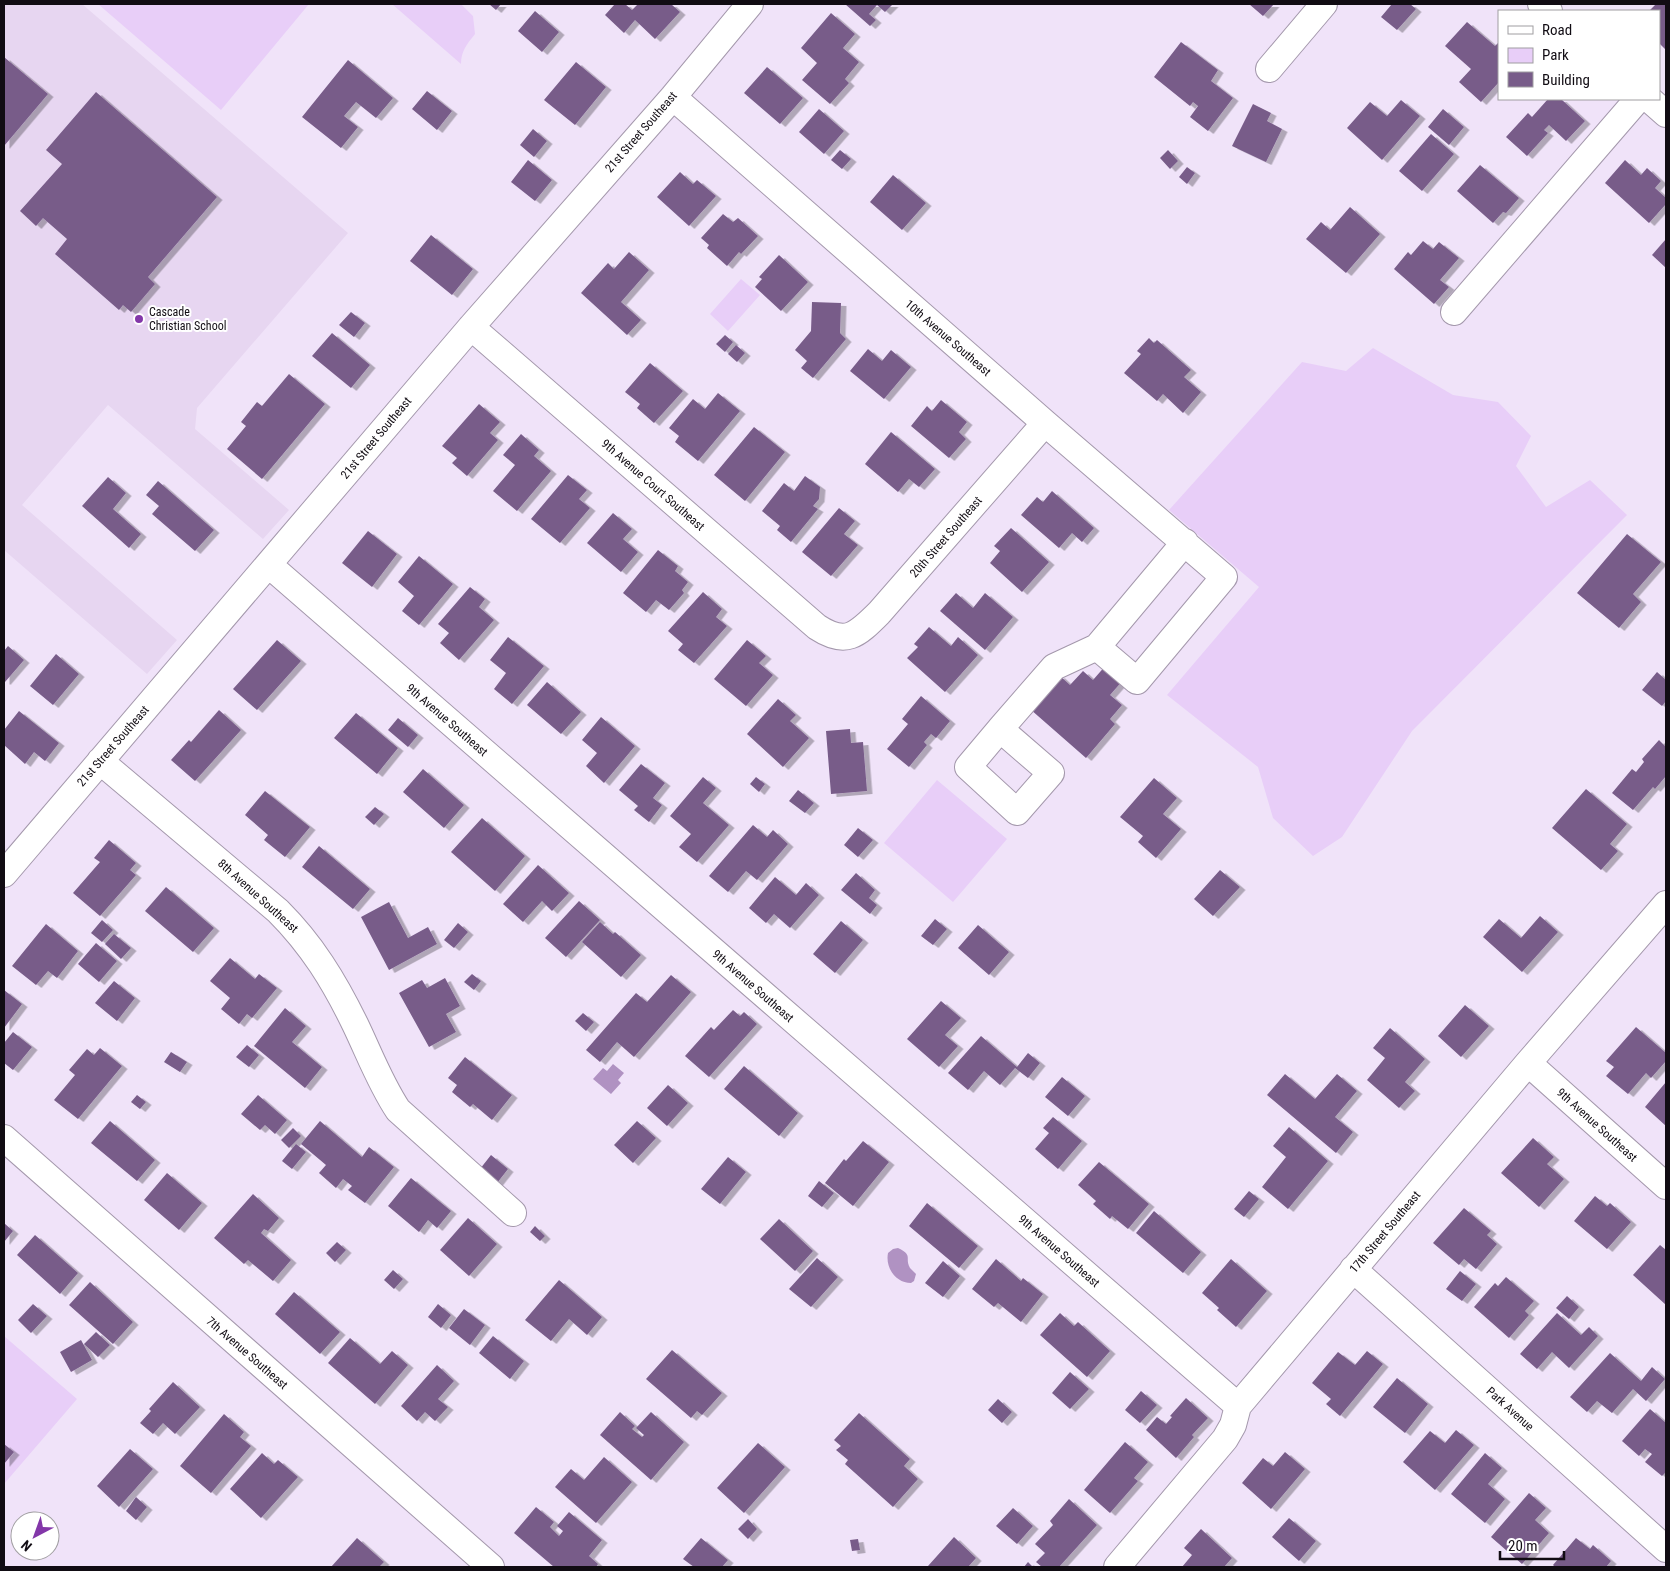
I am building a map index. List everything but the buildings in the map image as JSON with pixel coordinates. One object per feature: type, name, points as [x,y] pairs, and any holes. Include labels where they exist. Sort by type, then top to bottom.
[{"type":"street","name":"21st Street Southeast","points":[[4,874],[471,327],[672,97],[748,4]]},
{"type":"street","points":[[1269,69],[1324,4]]},
{"type":"street","name":"10th Avenue Southeast","points":[[672,97],[1224,577],[1137,681],[1097,648]]},
{"type":"street","points":[[1454,312],[1637,100]]},
{"type":"street","points":[[1650,100],[1666,114]]},
{"type":"street","name":"9th Avenue Court Southeast","points":[[471,327],[817,627],[828,634],[838,637]]},
{"type":"street","name":"20th Street Southeast","points":[[838,637],[851,636],[879,613],[1045,423]]},
{"type":"street","points":[[1000,729],[1054,667],[1097,648],[1185,542]]},
{"type":"street","name":"9th Avenue Southeast","points":[[268,565],[1238,1406]]},
{"type":"street","name":"8th Avenue Southeast","points":[[100,760],[278,911],[297,930],[329,974],[386,1092],[398,1110],[513,1213]]},
{"type":"street","name":"17th Street Southeast","points":[[1117,1567],[1225,1439],[1233,1425],[1238,1406],[1528,1063],[1666,904]]},
{"type":"street","name":"9th Avenue Southeast","points":[[1528,1063],[1666,1186]]},
{"type":"street","name":"7th Avenue Southeast","points":[[4,1138],[490,1567]]},
{"type":"street","name":"Park Avenue","points":[[1354,1269],[1666,1549]]},
{"type":"shaded area","name":"Cascade Christian School","points":[[4,4],[82,4],[348,233],[197,408],[195,429],[289,510],[263,539],[108,405],[22,505],[177,640],[147,674],[4,550]]},
{"type":"shaded area","points":[[613,1064],[624,1073],[618,1080],[621,1083],[611,1094],[593,1079],[603,1068],[607,1071]]},
{"type":"shaded area","points":[[898,1248],[906,1253],[908,1264],[916,1274],[914,1281],[911,1283],[896,1277],[888,1264],[888,1253]]},
{"type":"green space","points":[[98,4],[309,4],[221,110]]},
{"type":"green space","points":[[392,4],[461,4],[473,16],[475,34],[463,51],[461,64]]},
{"type":"green space","points":[[741,279],[760,295],[728,331],[710,314]]},
{"type":"green space","points":[[1373,348],[1453,395],[1498,402],[1531,436],[1516,466],[1546,507],[1590,480],[1627,515],[1412,731],[1342,837],[1313,856],[1273,818],[1258,767],[1167,695],[1259,587],[1169,510],[1302,362],[1346,371]]},
{"type":"green space","points":[[937,780],[1007,839],[953,902],[884,843]]},
{"type":"green space","points":[[4,1336],[77,1399],[4,1484],[4,1464],[14,1453],[4,1444]]},
{"type":"place","name":"Cascade Christian School","points":[[139,319]]}]
